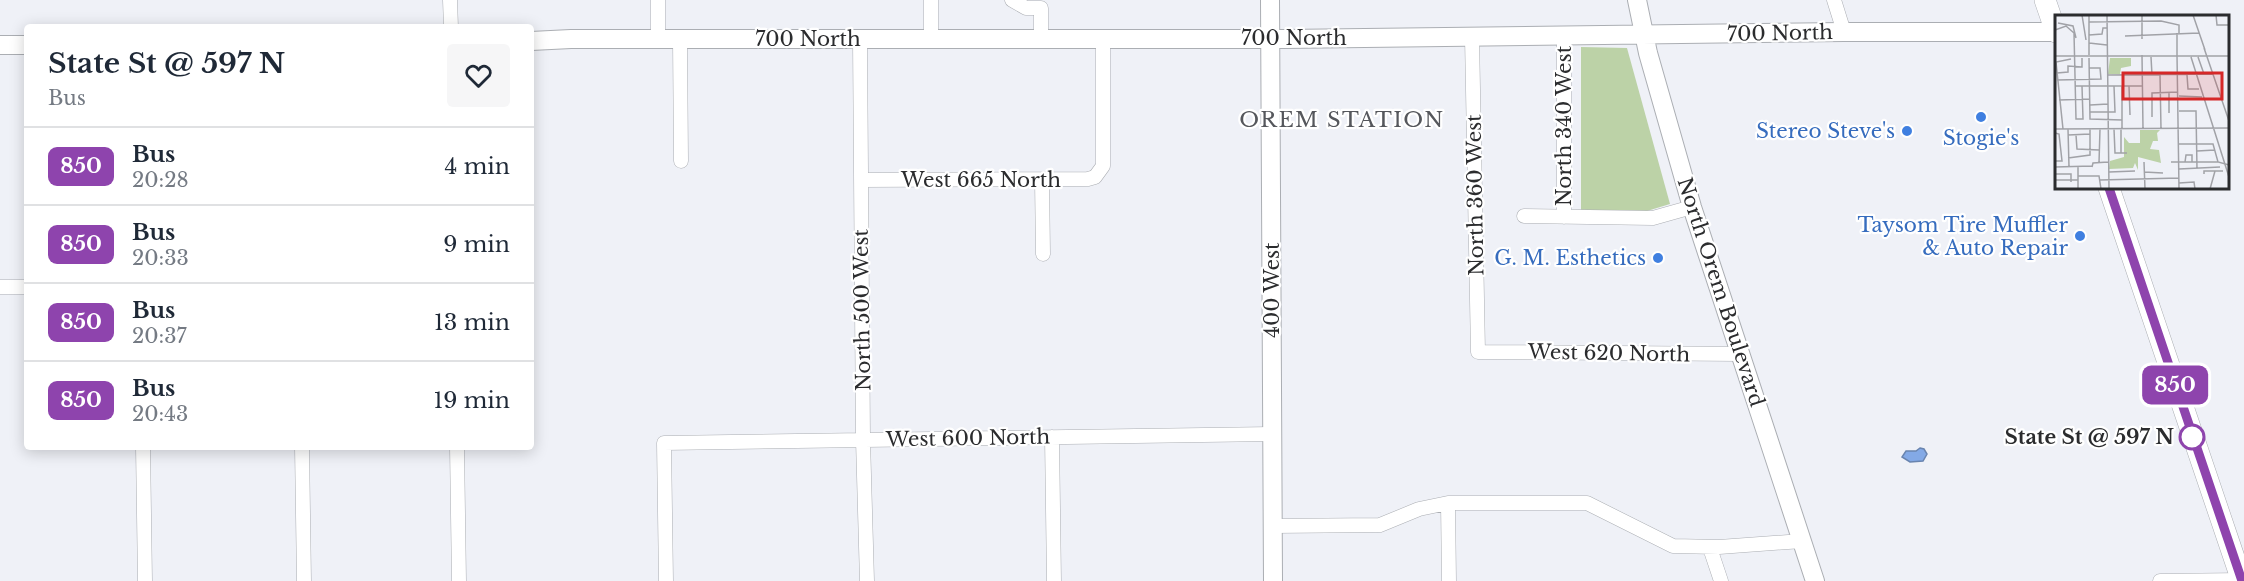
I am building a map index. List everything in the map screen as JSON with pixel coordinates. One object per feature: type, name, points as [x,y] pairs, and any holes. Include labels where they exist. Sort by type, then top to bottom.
[{"type":"main road","points":[[2045,0],[2055,29]]},
{"type":"main road","points":[[2109,189],[2242,580]]},
{"type":"street","points":[[450,0],[451,24]]},
{"type":"street","points":[[658,0],[658,39]]},
{"type":"street","points":[[932,0],[932,39]]},
{"type":"street","points":[[1012,0],[1018,6],[1041,8],[1041,38]]},
{"type":"street","name":"400 West","points":[[1270,0],[1273,581]]},
{"type":"street","name":"North Orem Boulevard","points":[[1637,0],[1644,34],[1692,207],[1815,581]]},
{"type":"street","points":[[1834,0],[1844,32]]},
{"type":"street","name":"700 North","points":[[534,41],[1271,39],[1844,32],[2055,32]]},
{"type":"street","name":"North 340 West","points":[[1564,35],[1564,217]]},
{"type":"street","name":"North 360 West","points":[[1472,37],[1478,352]]},
{"type":"street","points":[[680,39],[681,161]]},
{"type":"street","name":"North 500 West","points":[[860,39],[863,440],[867,581]]},
{"type":"street","name":"West 665 North","points":[[861,180],[1042,180],[1095,177],[1103,166],[1103,39]]},
{"type":"street","points":[[0,45],[24,45]]},
{"type":"street","points":[[1042,180],[1043,254]]},
{"type":"street","points":[[1524,216],[1653,218],[1692,207]]},
{"type":"street","points":[[0,287],[24,287]]},
{"type":"street","name":"West 620 North","points":[[1478,352],[1740,354]]},
{"type":"street","name":"West 600 North","points":[[666,581],[664,443],[1272,434]]},
{"type":"street","points":[[1052,437],[1054,581]]},
{"type":"street","points":[[143,450],[145,581]]},
{"type":"street","points":[[302,450],[304,581]]},
{"type":"street","points":[[457,450],[459,581]]},
{"type":"street","points":[[1272,526],[1380,525],[1419,509],[1448,504],[1587,503],[1673,546],[1710,548],[1802,541]]},
{"type":"street","points":[[1448,504],[1449,581]]},
{"type":"street","points":[[1710,548],[1720,581]]},
{"type":"street","points":[[2160,581],[2242,580]]},
{"type":"green space","points":[[1581,47],[1627,48],[1670,204],[1647,211],[1581,210]]},
{"type":"water","points":[[1920,448],[1924,449],[1927,454],[1923,461],[1910,462],[1902,457],[1906,451],[1916,451]]},
{"type":"bus line","name":"850","points":[[2109,189],[2242,581]]},
{"type":"place","name":"Stogie's","points":[[1981,117]]},
{"type":"place","name":"Stereo Steve's","points":[[1907,131]]},
{"type":"place","name":"Taysom Tire Muffler & Auto Repair","points":[[2080,236]]},
{"type":"place","name":"G. M. Esthetics","points":[[1658,258]]},
{"type":"place","name":"State St @ 597 N","points":[[2192,437]]},
{"type":"district","name":"OREM STATION","points":[[1342,120]]}]
